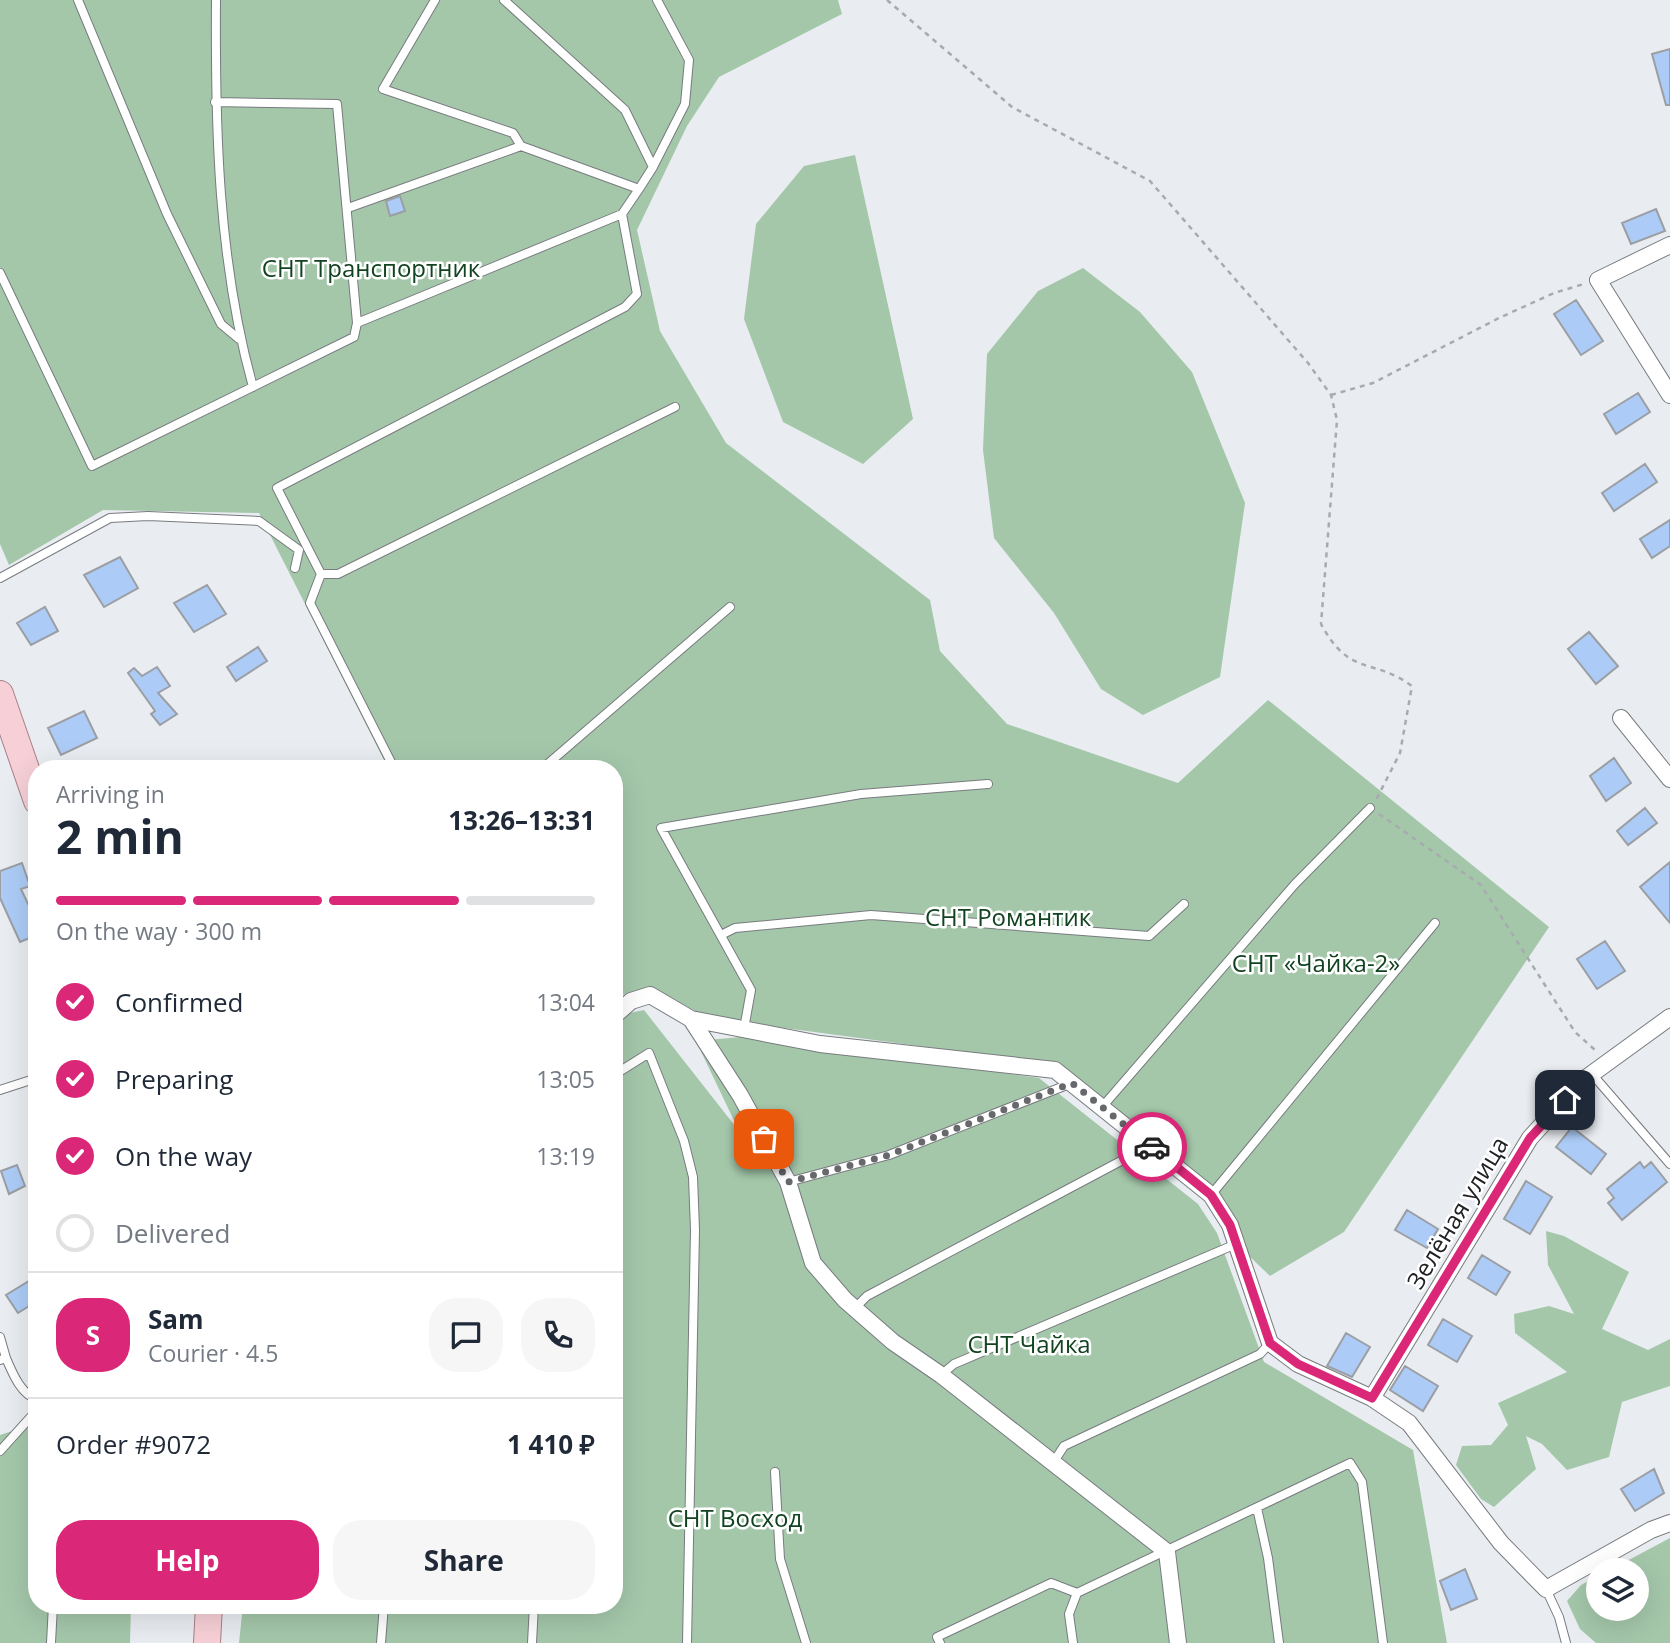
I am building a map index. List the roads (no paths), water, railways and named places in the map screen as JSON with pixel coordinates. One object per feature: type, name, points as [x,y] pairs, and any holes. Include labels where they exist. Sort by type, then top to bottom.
[{"type":"main road","points":[[0,694],[28,776]]},
{"type":"main road","points":[[207,1643],[209,1614]]},
{"type":"street","points":[[1670,245],[1598,281],[1670,395]]},
{"type":"street","points":[[1621,718],[1670,779]]},
{"type":"street","points":[[623,1006],[650,995],[691,1019],[821,1044],[1055,1070],[1211,1195],[1230,1225],[1270,1343],[1298,1364],[1372,1398],[1409,1423],[1502,1543],[1546,1589],[1651,1530],[1670,1523]]},
{"type":"street","name":"Зелёная улица","points":[[1372,1398],[1530,1138],[1592,1074],[1670,1017]]},
{"type":"street","points":[[691,1019],[740,1096],[788,1182],[813,1263],[855,1308],[893,1342],[941,1376],[1167,1552],[1178,1643]]},
{"type":"lane","points":[[78,0],[167,214],[221,324],[239,339]]},
{"type":"lane","points":[[216,0],[215,102],[223,224],[239,339],[253,387]]},
{"type":"lane","points":[[435,0],[383,89],[513,133],[521,146],[639,189]]},
{"type":"lane","points":[[505,0],[625,110],[653,167]]},
{"type":"lane","points":[[357,323],[622,214],[653,167],[685,104],[689,60],[657,0]]},
{"type":"lane","points":[[0,273],[92,466],[354,337],[357,323],[337,104],[215,102]]},
{"type":"lane","points":[[348,208],[521,146]]},
{"type":"lane","points":[[390,760],[310,603],[321,574],[278,488],[625,307],[637,294],[622,214]]},
{"type":"lane","points":[[321,574],[338,574],[675,407]]},
{"type":"lane","points":[[0,578],[110,518],[148,516],[259,521],[299,550],[295,568]]},
{"type":"lane","points":[[552,760],[730,607]]},
{"type":"lane","points":[[744,1029],[751,990],[661,828],[861,794],[989,784]]},
{"type":"lane","points":[[1103,1106],[1295,884],[1370,808]]},
{"type":"lane","points":[[720,935],[735,928],[871,915],[1149,936],[1184,904]]},
{"type":"lane","points":[[1211,1195],[1435,923]]},
{"type":"lane","points":[[623,1069],[649,1053],[684,1141],[693,1177],[695,1230],[687,1643]]},
{"type":"lane","points":[[1592,1074],[1670,1164]]},
{"type":"lane","points":[[0,1090],[28,1081]]},
{"type":"lane","points":[[788,1182],[889,1155],[1072,1083]]},
{"type":"lane","points":[[855,1308],[867,1296],[1151,1145]]},
{"type":"lane","points":[[941,1376],[966,1359],[1236,1244]]},
{"type":"lane","points":[[0,1337],[3,1359],[28,1395]]},
{"type":"lane","points":[[1053,1463],[1064,1446],[1260,1354],[1270,1343]]},
{"type":"lane","points":[[0,1451],[28,1419]]},
{"type":"lane","points":[[1073,1643],[1069,1614],[1077,1593],[1350,1463],[1362,1482],[1383,1643]]},
{"type":"lane","points":[[775,1472],[780,1559],[806,1643]]},
{"type":"lane","points":[[1257,1508],[1268,1558],[1279,1643]]},
{"type":"lane","points":[[940,1643],[937,1637],[1051,1583],[1077,1593]]},
{"type":"lane","points":[[1546,1589],[1566,1643]]},
{"type":"lane","points":[[51,1643],[53,1614]]},
{"type":"lane","points":[[381,1643],[383,1614]]},
{"type":"lane","points":[[532,1643],[534,1614]]},
{"type":"park label","name":"СНТ Транспортник","points":[[371,269]]},
{"type":"park label","name":"СНТ Романтик","points":[[1008,918]]},
{"type":"park label","name":"СНТ «Чайка-2»","points":[[1316,964]]},
{"type":"park label","name":"СНТ Чайка","points":[[1029,1345]]},
{"type":"park label","name":"СНТ Восход","points":[[735,1519]]}]
